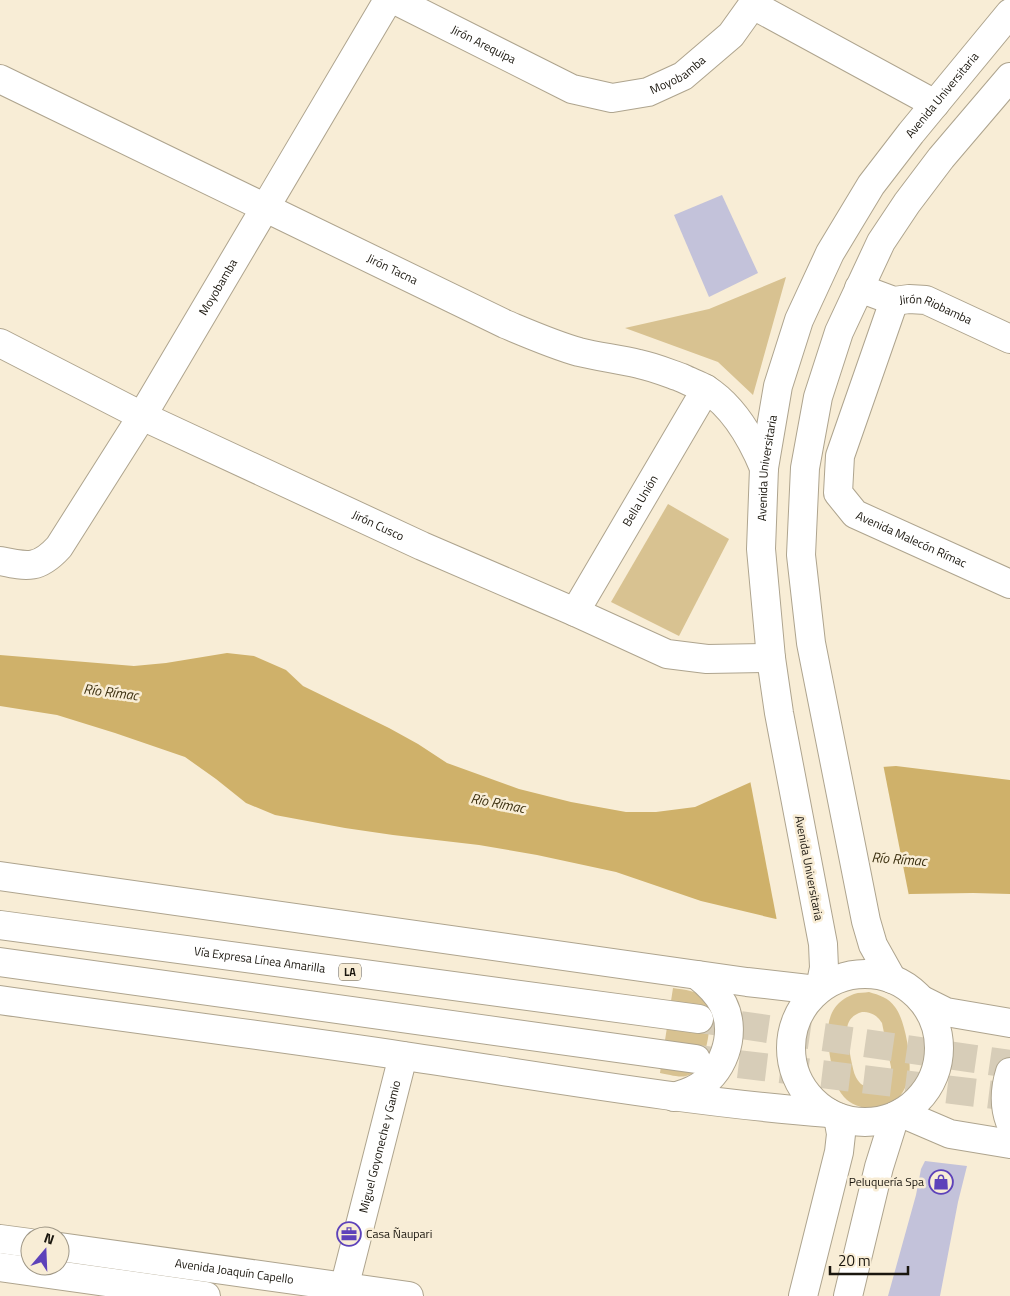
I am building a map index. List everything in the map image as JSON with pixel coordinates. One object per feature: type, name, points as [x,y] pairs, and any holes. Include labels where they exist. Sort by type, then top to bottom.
[{"type":"main road","name":"Moyobamba","points":[[0,562],[18,565],[36,564],[51,556],[59,547],[142,416],[388,0]]},
{"type":"main road","name":"Jirón Arequipa","points":[[395,0],[572,89]]},
{"type":"main road","name":"Moyobamba","points":[[572,89],[612,98],[648,92],[682,76],[690,70],[731,35],[755,3]]},
{"type":"main road","points":[[755,3],[935,104]]},
{"type":"main road","name":"Avenida Universitaria","points":[[819,989],[824,968],[823,944],[779,713],[771,658],[762,549],[764,468],[778,386],[799,320],[830,253],[871,185],[910,133],[1010,13]]},
{"type":"main road","name":"Jirón Tacna","points":[[0,79],[504,324],[577,351],[656,369],[706,389],[738,421],[750,439],[764,468]]},
{"type":"main road","points":[[892,979],[874,945],[866,922],[825,705],[811,642],[801,555],[805,468],[818,397],[839,332],[881,242],[907,202],[941,158],[1009,80]]},
{"type":"main road","name":"Jirón Riobamba","points":[[859,288],[894,302],[909,299],[926,300],[1010,339]]},
{"type":"main road","name":"Avenida Malecón Rímac","points":[[894,302],[840,456],[838,493],[855,514],[1010,584]]},
{"type":"main road","name":"Jirón Cusco","points":[[0,344],[142,416],[422,546],[667,654],[707,659],[771,658]]},
{"type":"main road","name":"Bella Unión","points":[[575,612],[706,389]]},
{"type":"main road","points":[[0,876],[774,986],[819,989]]},
{"type":"main road","name":"Vía Expresa Línea Amarilla","points":[[0,924],[699,1019]]},
{"type":"main road","points":[[0,962],[696,1059]]},
{"type":"main road","points":[[803,1296],[839,1152],[840,1134],[834,1115],[815,1102],[803,1089],[794,1073],[790,1055],[790,1037],[795,1020],[804,1004],[819,989],[837,979],[855,974],[874,974],[892,979],[908,988],[922,1000],[946,1012],[1010,1023]]},
{"type":"main road","points":[[674,1097],[693,1090],[709,1078],[721,1063],[728,1044],[729,1024],[723,1004],[712,988],[698,975]]},
{"type":"main road","points":[[0,1000],[403,1056],[674,1097],[834,1115],[852,1121],[866,1122],[881,1120],[898,1114],[916,1102],[928,1087],[936,1070],[939,1052],[938,1034],[932,1016],[922,1000]]},
{"type":"main road","name":"Miguel Goyoneche y Gamio","points":[[343,1292],[403,1056]]},
{"type":"main road","points":[[1010,1072],[1007,1080],[1006,1098],[1010,1122]]},
{"type":"main road","points":[[898,1114],[950,1134],[1010,1144]]},
{"type":"main road","points":[[848,1296],[879,1167],[898,1114]]},
{"type":"main road","points":[[0,1239],[20,1242]]},
{"type":"main road","name":"Avenida Joaquín Capello","points":[[70,1249],[343,1292],[409,1296]]},
{"type":"main road","points":[[0,1267],[206,1296]]},
{"type":"shaded area","points":[[786,277],[753,395],[718,362],[625,328],[709,309]]},
{"type":"shaded area","points":[[668,504],[729,539],[679,636],[611,602]]},
{"type":"shaded area","points":[[673,988],[698,994],[705,1000],[708,1006],[708,1036],[703,1056],[695,1071],[683,1076],[660,1073]]},
{"type":"shaded area","points":[[869,992],[887,999],[899,1013],[907,1040],[910,1069],[903,1092],[890,1104],[877,1108],[856,1105],[844,1097],[836,1085],[828,1045],[828,1027],[837,1005],[852,995]],"holes":[[[862,1012],[871,1013],[882,1023],[891,1067],[885,1082],[872,1088],[861,1084],[855,1076],[847,1034],[851,1018]]]},
{"type":"water","name":"Río Rímac","points":[[227,653],[254,656],[286,670],[303,686],[389,728],[447,763],[519,789],[571,802],[626,812],[656,812],[695,807],[767,775],[896,766],[1010,780],[1010,894],[910,894],[776,919],[701,901],[616,872],[537,855],[479,845],[345,828],[275,815],[246,803],[185,757],[57,715],[0,706],[0,655],[134,666]]},
{"type":"pier","points":[[883,764],[909,896],[777,921],[750,780],[766,773]]},
{"type":"building","points":[[722,195],[758,273],[709,297],[674,215]]},
{"type":"building","points":[[925,1161],[967,1166],[940,1296],[888,1296],[916,1195],[921,1169]]},
{"type":"tunnel","points":[[699,1019],[1010,1064]]},
{"type":"tunnel","points":[[697,1059],[1010,1097]]},
{"type":"place","name":"Peluquería Spa","points":[[941,1182]]},
{"type":"place","name":"Casa Ñaupari","points":[[349,1234]]}]
